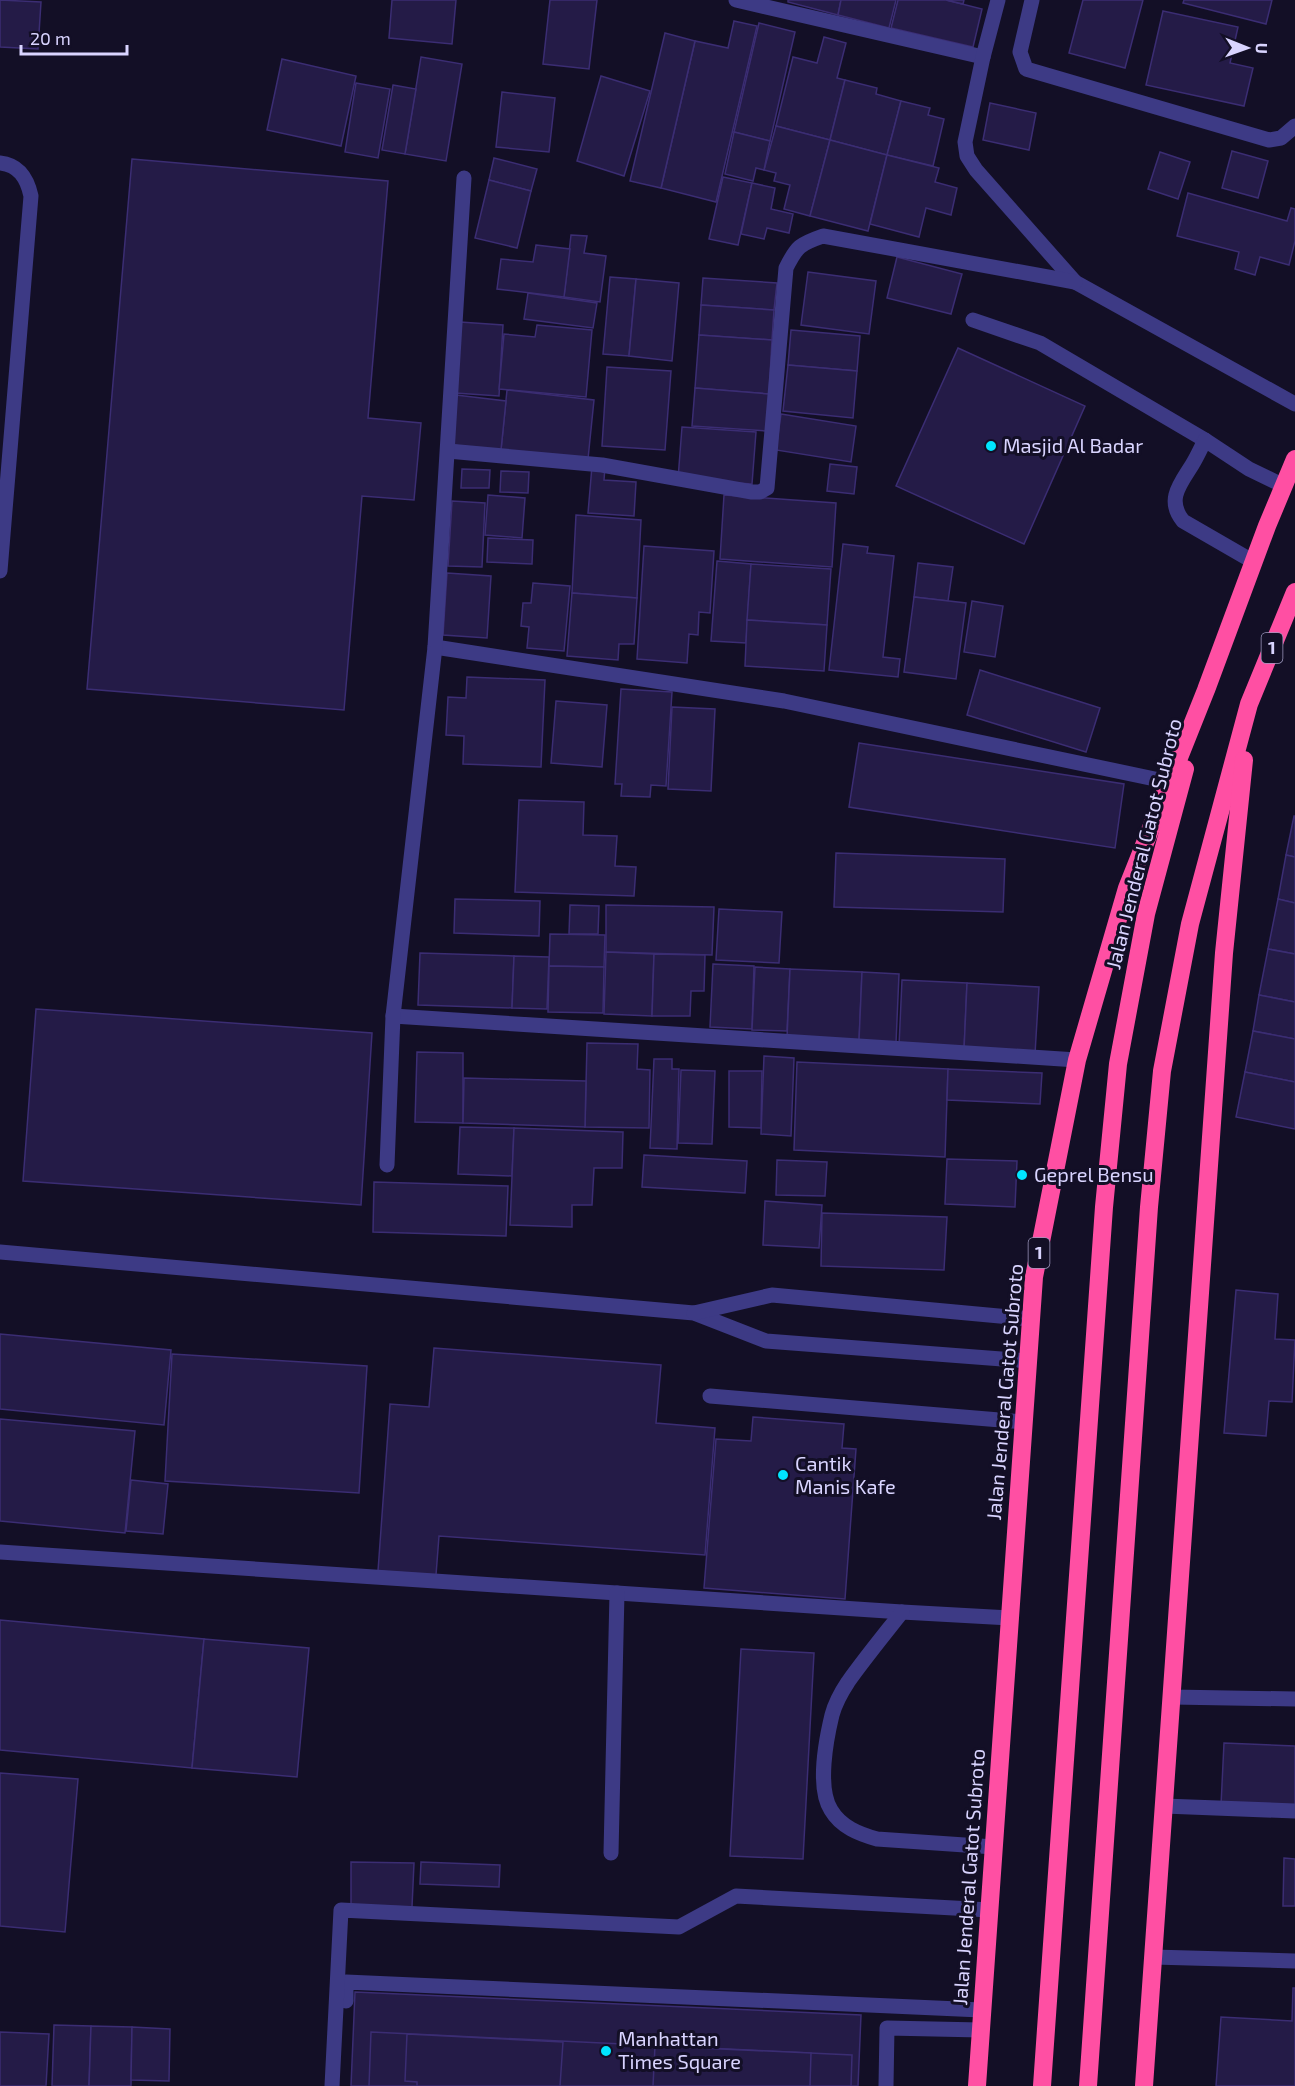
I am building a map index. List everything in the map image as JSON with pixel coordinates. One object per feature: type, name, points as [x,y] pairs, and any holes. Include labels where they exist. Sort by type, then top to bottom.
[{"type":"highway","name":"Jalan Jenderal Gatot Subroto","points":[[977,2086],[1034,1277],[1077,1060],[1126,888],[1206,690],[1295,459]]},
{"type":"highway","name":"1","points":[[1088,2086],[1148,1219],[1162,1071],[1191,924],[1250,704],[1295,592]]},
{"type":"highway","name":"Jalan Jenderal Gatot Subroto","points":[[1042,2086],[1104,1206],[1118,1064],[1146,914],[1206,690]]},
{"type":"highway","name":"1","points":[[1144,2086],[1224,952],[1250,704]]},
{"type":"street","points":[[736,0],[983,57]]},
{"type":"street","points":[[998,0],[965,142],[967,156],[976,171],[1076,282]]},
{"type":"street","points":[[1032,0],[1020,52],[1026,69],[1269,140],[1281,138],[1295,126]]},
{"type":"street","points":[[0,163],[9,164],[26,178],[31,196],[0,571]]},
{"type":"street","points":[[387,1165],[393,1016],[435,647],[464,178]]},
{"type":"street","points":[[448,451],[602,465],[752,492],[760,492],[767,488],[786,268],[794,253],[804,243],[823,236],[1076,282],[1295,404]]},
{"type":"street","points":[[973,320],[1040,342],[1205,440],[1249,469],[1284,486]]},
{"type":"street","points":[[1205,440],[1179,484],[1175,504],[1178,514],[1183,521],[1254,562]]},
{"type":"street","points":[[435,647],[784,701],[1169,782]]},
{"type":"street","points":[[393,1016],[1077,1060]]},
{"type":"street","points":[[0,1252],[694,1313],[766,1341],[1028,1361]]},
{"type":"street","points":[[694,1313],[771,1295],[1031,1319]]},
{"type":"street","points":[[710,1396],[1024,1422]]},
{"type":"street","points":[[0,1552],[1010,1618]]},
{"type":"street","points":[[611,1853],[617,1593]]},
{"type":"street","points":[[902,1612],[848,1683],[832,1713],[825,1757],[824,1788],[831,1810],[845,1826],[861,1835],[877,1839],[994,1846]]},
{"type":"street","points":[[1172,1697],[1295,1699]]},
{"type":"street","points":[[1164,1806],[1295,1811]]},
{"type":"street","points":[[332,2086],[341,1910],[679,1927],[736,1896],[990,1910]]},
{"type":"street","points":[[1153,1957],[1295,1961]]},
{"type":"street","points":[[342,2086],[346,1982],[981,2010]]},
{"type":"street","points":[[886,2086],[887,2028],[981,2030]]},
{"type":"building","points":[[0,0],[41,2],[38,49],[0,47]]},
{"type":"building","points":[[392,0],[456,0],[452,44],[389,38]]},
{"type":"building","points":[[550,0],[597,0],[589,69],[543,64]]},
{"type":"building","points":[[788,0],[841,0],[838,15],[788,2]]},
{"type":"building","points":[[841,0],[896,0],[889,28],[838,15]]},
{"type":"building","points":[[898,0],[946,0],[982,9],[973,47],[891,28]]},
{"type":"building","points":[[946,0],[964,0],[963,4]]},
{"type":"building","points":[[1083,0],[1143,0],[1125,68],[1069,53]]},
{"type":"building","points":[[1184,0],[1272,0],[1266,24],[1183,3]]},
{"type":"building","points":[[1163,11],[1238,27],[1230,63],[1253,68],[1244,106],[1146,85]]},
{"type":"building","points":[[734,21],[757,26],[716,202],[661,188],[695,41],[728,48]]},
{"type":"building","points":[[759,23],[795,32],[770,141],[734,132]]},
{"type":"building","points":[[665,33],[695,41],[661,188],[630,181]]},
{"type":"building","points":[[824,37],[846,43],[837,78],[845,80],[830,140],[776,126],[793,57],[817,63]]},
{"type":"building","points":[[421,57],[462,64],[446,161],[405,154]]},
{"type":"building","points":[[282,59],[356,76],[341,146],[267,130]]},
{"type":"building","points":[[601,76],[650,91],[624,176],[577,161]]},
{"type":"building","points":[[845,80],[877,88],[876,94],[901,101],[887,155],[830,140]]},
{"type":"building","points":[[356,83],[390,89],[378,158],[345,152]]},
{"type":"building","points":[[393,85],[416,89],[405,154],[382,150]]},
{"type":"building","points":[[502,92],[555,98],[549,152],[496,147]]},
{"type":"building","points":[[901,101],[930,108],[928,115],[944,119],[933,166],[887,155]]},
{"type":"building","points":[[990,103],[1036,113],[1029,150],[983,140]]},
{"type":"building","points":[[776,126],[830,140],[810,216],[784,209],[790,185],[774,181],[776,173],[764,170]]},
{"type":"building","points":[[734,132],[770,141],[764,170],[756,168],[753,181],[725,174]]},
{"type":"building","points":[[830,140],[887,155],[868,231],[810,216]]},
{"type":"building","points":[[1232,151],[1268,161],[1258,198],[1222,188]]},
{"type":"building","points":[[1160,152],[1190,162],[1178,199],[1148,189]]},
{"type":"building","points":[[887,155],[939,168],[935,182],[957,188],[951,215],[926,208],[919,237],[870,224]]},
{"type":"building","points":[[494,158],[537,169],[531,191],[489,180]]},
{"type":"building","points":[[132,159],[388,181],[368,418],[421,423],[414,500],[362,496],[344,710],[87,689]]},
{"type":"building","points":[[723,177],[752,183],[738,245],[709,239]]},
{"type":"building","points":[[489,180],[531,191],[517,248],[475,238]]},
{"type":"building","points":[[752,183],[775,188],[771,209],[793,214],[789,233],[767,228],[764,239],[741,234]]},
{"type":"building","points":[[1188,193],[1287,221],[1291,208],[1295,209],[1295,241],[1289,265],[1260,257],[1255,275],[1235,269],[1239,252],[1177,236]]},
{"type":"building","points":[[571,235],[587,236],[584,253],[606,256],[600,302],[564,297]]},
{"type":"building","points":[[536,245],[570,249],[564,297],[497,289],[501,259],[533,262]]},
{"type":"building","points":[[897,257],[962,274],[951,314],[887,298]]},
{"type":"building","points":[[808,272],[876,281],[869,334],[801,325]]},
{"type":"building","points":[[610,277],[636,279],[629,356],[603,354]]},
{"type":"building","points":[[703,278],[777,283],[774,310],[701,305]]},
{"type":"building","points":[[636,279],[679,283],[672,361],[629,356]]},
{"type":"building","points":[[528,293],[597,303],[593,328],[524,319]]},
{"type":"building","points":[[701,305],[774,310],[772,340],[699,335]]},
{"type":"building","points":[[460,322],[503,325],[499,396],[455,393]]},
{"type":"building","points":[[537,325],[592,330],[586,397],[499,389],[504,334],[535,337]]},
{"type":"building","points":[[791,330],[860,336],[857,371],[788,365]]},
{"type":"building","points":[[699,335],[772,340],[769,394],[695,388]]},
{"type":"building","name":"Masjid Al Badar","points":[[958,348],[1085,406],[1024,544],[896,486]]},
{"type":"building","points":[[788,365],[857,371],[853,418],[783,411]]},
{"type":"building","points":[[607,367],[671,371],[665,450],[602,446]]},
{"type":"building","points":[[695,388],[769,394],[766,431],[692,426]]},
{"type":"building","points":[[507,390],[594,400],[588,459],[501,450]]},
{"type":"building","points":[[456,395],[506,401],[501,450],[451,445]]},
{"type":"building","points":[[781,414],[856,426],[851,462],[776,450]]},
{"type":"building","points":[[682,427],[756,432],[752,484],[678,479]]},
{"type":"building","points":[[830,464],[857,467],[854,494],[827,491]]},
{"type":"building","points":[[592,466],[605,467],[604,480],[636,482],[634,516],[588,513]]},
{"type":"building","points":[[462,469],[490,470],[489,488],[461,488]]},
{"type":"building","points":[[501,471],[529,472],[528,493],[500,492]]},
{"type":"building","points":[[488,495],[525,498],[522,538],[485,535]]},
{"type":"building","points":[[724,495],[836,503],[832,567],[720,559]]},
{"type":"building","points":[[452,501],[485,503],[482,567],[448,566]]},
{"type":"building","points":[[576,515],[641,520],[637,598],[572,593]]},
{"type":"building","points":[[488,538],[533,540],[532,564],[487,562]]},
{"type":"building","points":[[843,544],[868,547],[867,553],[894,556],[883,657],[900,659],[898,677],[829,670]]},
{"type":"building","points":[[644,546],[714,551],[710,613],[699,612],[698,635],[689,634],[687,663],[637,659]]},
{"type":"building","points":[[717,561],[751,564],[746,643],[711,641]]},
{"type":"building","points":[[918,563],[953,567],[948,601],[914,597]]},
{"type":"building","points":[[751,564],[831,569],[827,625],[747,620]]},
{"type":"building","points":[[447,573],[491,576],[487,638],[443,635]]},
{"type":"building","points":[[533,583],[570,586],[564,651],[527,648],[529,627],[521,626],[523,603],[531,603]]},
{"type":"building","points":[[572,593],[637,598],[634,644],[619,644],[618,660],[567,656]]},
{"type":"building","points":[[914,597],[966,603],[956,679],[904,672]]},
{"type":"building","points":[[972,601],[1003,606],[995,657],[964,652]]},
{"type":"building","points":[[747,620],[827,625],[824,671],[745,666]]},
{"type":"building","points":[[980,670],[1100,708],[1086,752],[967,715]]},
{"type":"building","points":[[467,677],[545,680],[541,767],[463,764],[464,736],[446,735],[448,697],[466,698]]},
{"type":"building","points":[[621,689],[672,692],[666,786],[651,785],[650,797],[621,796],[622,784],[615,784]]},
{"type":"building","points":[[556,701],[607,705],[602,767],[551,763]]},
{"type":"building","points":[[672,707],[715,709],[711,791],[668,789]]},
{"type":"building","points":[[859,743],[1124,784],[1115,848],[849,807]]},
{"type":"building","points":[[519,800],[584,802],[583,835],[617,836],[615,866],[636,867],[634,896],[515,892]]},
{"type":"building","points":[[1295,816],[1295,857],[1286,855]]},
{"type":"building","points":[[836,853],[1005,859],[1003,912],[834,907]]},
{"type":"building","points":[[1286,855],[1295,857],[1295,903],[1278,899]]},
{"type":"building","points":[[455,899],[540,901],[539,936],[454,933]]},
{"type":"building","points":[[1278,899],[1295,903],[1295,954],[1268,949]]},
{"type":"building","points":[[570,905],[599,906],[598,934],[569,934]]},
{"type":"building","points":[[606,905],[714,907],[712,955],[606,952]]},
{"type":"building","points":[[719,909],[782,912],[779,963],[716,960]]},
{"type":"building","points":[[550,934],[605,935],[604,967],[549,966]]},
{"type":"building","points":[[1268,949],[1295,954],[1295,1002],[1259,995]]},
{"type":"building","points":[[606,952],[654,954],[652,1016],[604,1014]]},
{"type":"building","points":[[420,953],[514,956],[512,1008],[418,1005]]},
{"type":"building","points":[[654,954],[705,955],[704,991],[691,991],[690,1016],[652,1016]]},
{"type":"building","points":[[514,956],[549,957],[547,1009],[512,1008]]},
{"type":"building","points":[[713,964],[754,966],[752,1029],[710,1027]]},
{"type":"building","points":[[549,966],[604,967],[603,1013],[548,1012]]},
{"type":"building","points":[[755,967],[790,969],[787,1031],[752,1030]]},
{"type":"building","points":[[790,969],[862,972],[859,1041],[787,1038]]},
{"type":"building","points":[[862,972],[899,974],[896,1043],[859,1041]]},
{"type":"building","points":[[902,980],[967,983],[964,1050],[899,1046]]},
{"type":"building","points":[[967,983],[1039,987],[1035,1054],[964,1050]]},
{"type":"building","points":[[1259,995],[1295,1002],[1295,1039],[1253,1031]]},
{"type":"building","points":[[36,1009],[372,1033],[361,1205],[23,1181]]},
{"type":"building","points":[[1253,1031],[1295,1039],[1295,1082],[1245,1072]]},
{"type":"building","points":[[587,1043],[638,1044],[637,1069],[650,1070],[649,1128],[585,1127]]},
{"type":"building","points":[[417,1052],[463,1053],[463,1123],[415,1122]]},
{"type":"building","points":[[764,1056],[794,1058],[791,1136],[761,1134]]},
{"type":"building","points":[[654,1059],[672,1059],[672,1069],[679,1069],[677,1149],[650,1148]]},
{"type":"building","points":[[797,1062],[948,1069],[945,1157],[794,1150]]},
{"type":"building","points":[[948,1069],[1042,1073],[1040,1104],[947,1100]]},
{"type":"building","points":[[681,1070],[715,1071],[712,1144],[678,1143]]},
{"type":"building","points":[[729,1071],[762,1071],[761,1128],[729,1127]]},
{"type":"building","points":[[1245,1072],[1295,1082],[1295,1129],[1236,1117]]},
{"type":"building","points":[[464,1078],[586,1081],[585,1127],[463,1123]]},
{"type":"building","points":[[460,1127],[514,1128],[512,1176],[458,1174]]},
{"type":"building","points":[[514,1128],[623,1132],[622,1168],[594,1168],[592,1205],[572,1205],[572,1227],[510,1225]]},
{"type":"building","points":[[644,1155],[747,1161],[745,1193],[642,1187]]},
{"type":"building","points":[[947,1159],[1017,1161],[1015,1207],[945,1204]]},
{"type":"building","points":[[777,1160],[827,1162],[825,1196],[776,1195]]},
{"type":"building","points":[[374,1182],[508,1186],[506,1236],[373,1232]]},
{"type":"building","points":[[765,1201],[822,1205],[819,1248],[763,1245]]},
{"type":"building","points":[[822,1213],[947,1217],[944,1270],[821,1266]]},
{"type":"building","points":[[1236,1290],[1278,1294],[1275,1339],[1295,1340],[1292,1402],[1269,1401],[1266,1436],[1224,1433]]},
{"type":"building","points":[[0,1334],[171,1350],[164,1425],[0,1409]]},
{"type":"building","points":[[434,1348],[661,1365],[656,1423],[715,1428],[705,1555],[439,1536],[436,1575],[378,1571],[390,1404],[429,1407]]},
{"type":"building","points":[[172,1354],[367,1366],[359,1493],[165,1481]]},
{"type":"building","points":[[753,1417],[844,1424],[842,1448],[856,1449],[845,1599],[704,1588],[716,1439],[751,1441]]},
{"type":"building","points":[[0,1419],[135,1431],[125,1533],[0,1521]]},
{"type":"building","points":[[131,1480],[168,1484],[163,1534],[126,1531]]},
{"type":"building","points":[[0,1620],[204,1639],[192,1768],[0,1750]]},
{"type":"building","points":[[204,1639],[309,1648],[297,1777],[192,1768]]},
{"type":"building","points":[[741,1649],[814,1653],[803,1859],[730,1856]]},
{"type":"building","points":[[1224,1743],[1295,1746],[1295,1808],[1221,1805]]},
{"type":"building","points":[[0,1773],[78,1779],[65,1932],[0,1926]]},
{"type":"building","points":[[1284,1858],[1295,1859],[1295,1906],[1283,1906]]},
{"type":"building","points":[[351,1862],[414,1863],[412,1907],[351,1905]]},
{"type":"building","points":[[421,1862],[500,1865],[499,1887],[420,1884]]},
{"type":"building","points":[[1293,1988],[1295,1988],[1295,2086],[1216,2086],[1221,2017],[1292,2021]]},
{"type":"building","name":"Manhattan Times Square","points":[[355,1992],[861,2015],[858,2086],[351,2086]]},
{"type":"building","points":[[54,2025],[91,2026],[89,2086],[52,2086]]},
{"type":"building","points":[[91,2026],[132,2027],[131,2086],[89,2086]]},
{"type":"building","points":[[132,2027],[170,2029],[169,2081],[131,2080]]},
{"type":"building","points":[[0,2032],[49,2034],[46,2086],[0,2086]]},
{"type":"building","points":[[371,2032],[852,2055],[851,2086],[369,2086]]},
{"type":"building","points":[[407,2034],[563,2042],[560,2086],[417,2086],[417,2082],[405,2081]]},
{"type":"building","points":[[655,2046],[811,2053],[810,2086],[653,2086]]},
{"type":"place","name":"Masjid Al Badar","points":[[991,446]]},
{"type":"place","name":"Geprel Bensu","points":[[1022,1175]]},
{"type":"place","name":"Cantik Manis Kafe","points":[[783,1475]]},
{"type":"place","name":"Manhattan Times Square","points":[[606,2051]]}]
